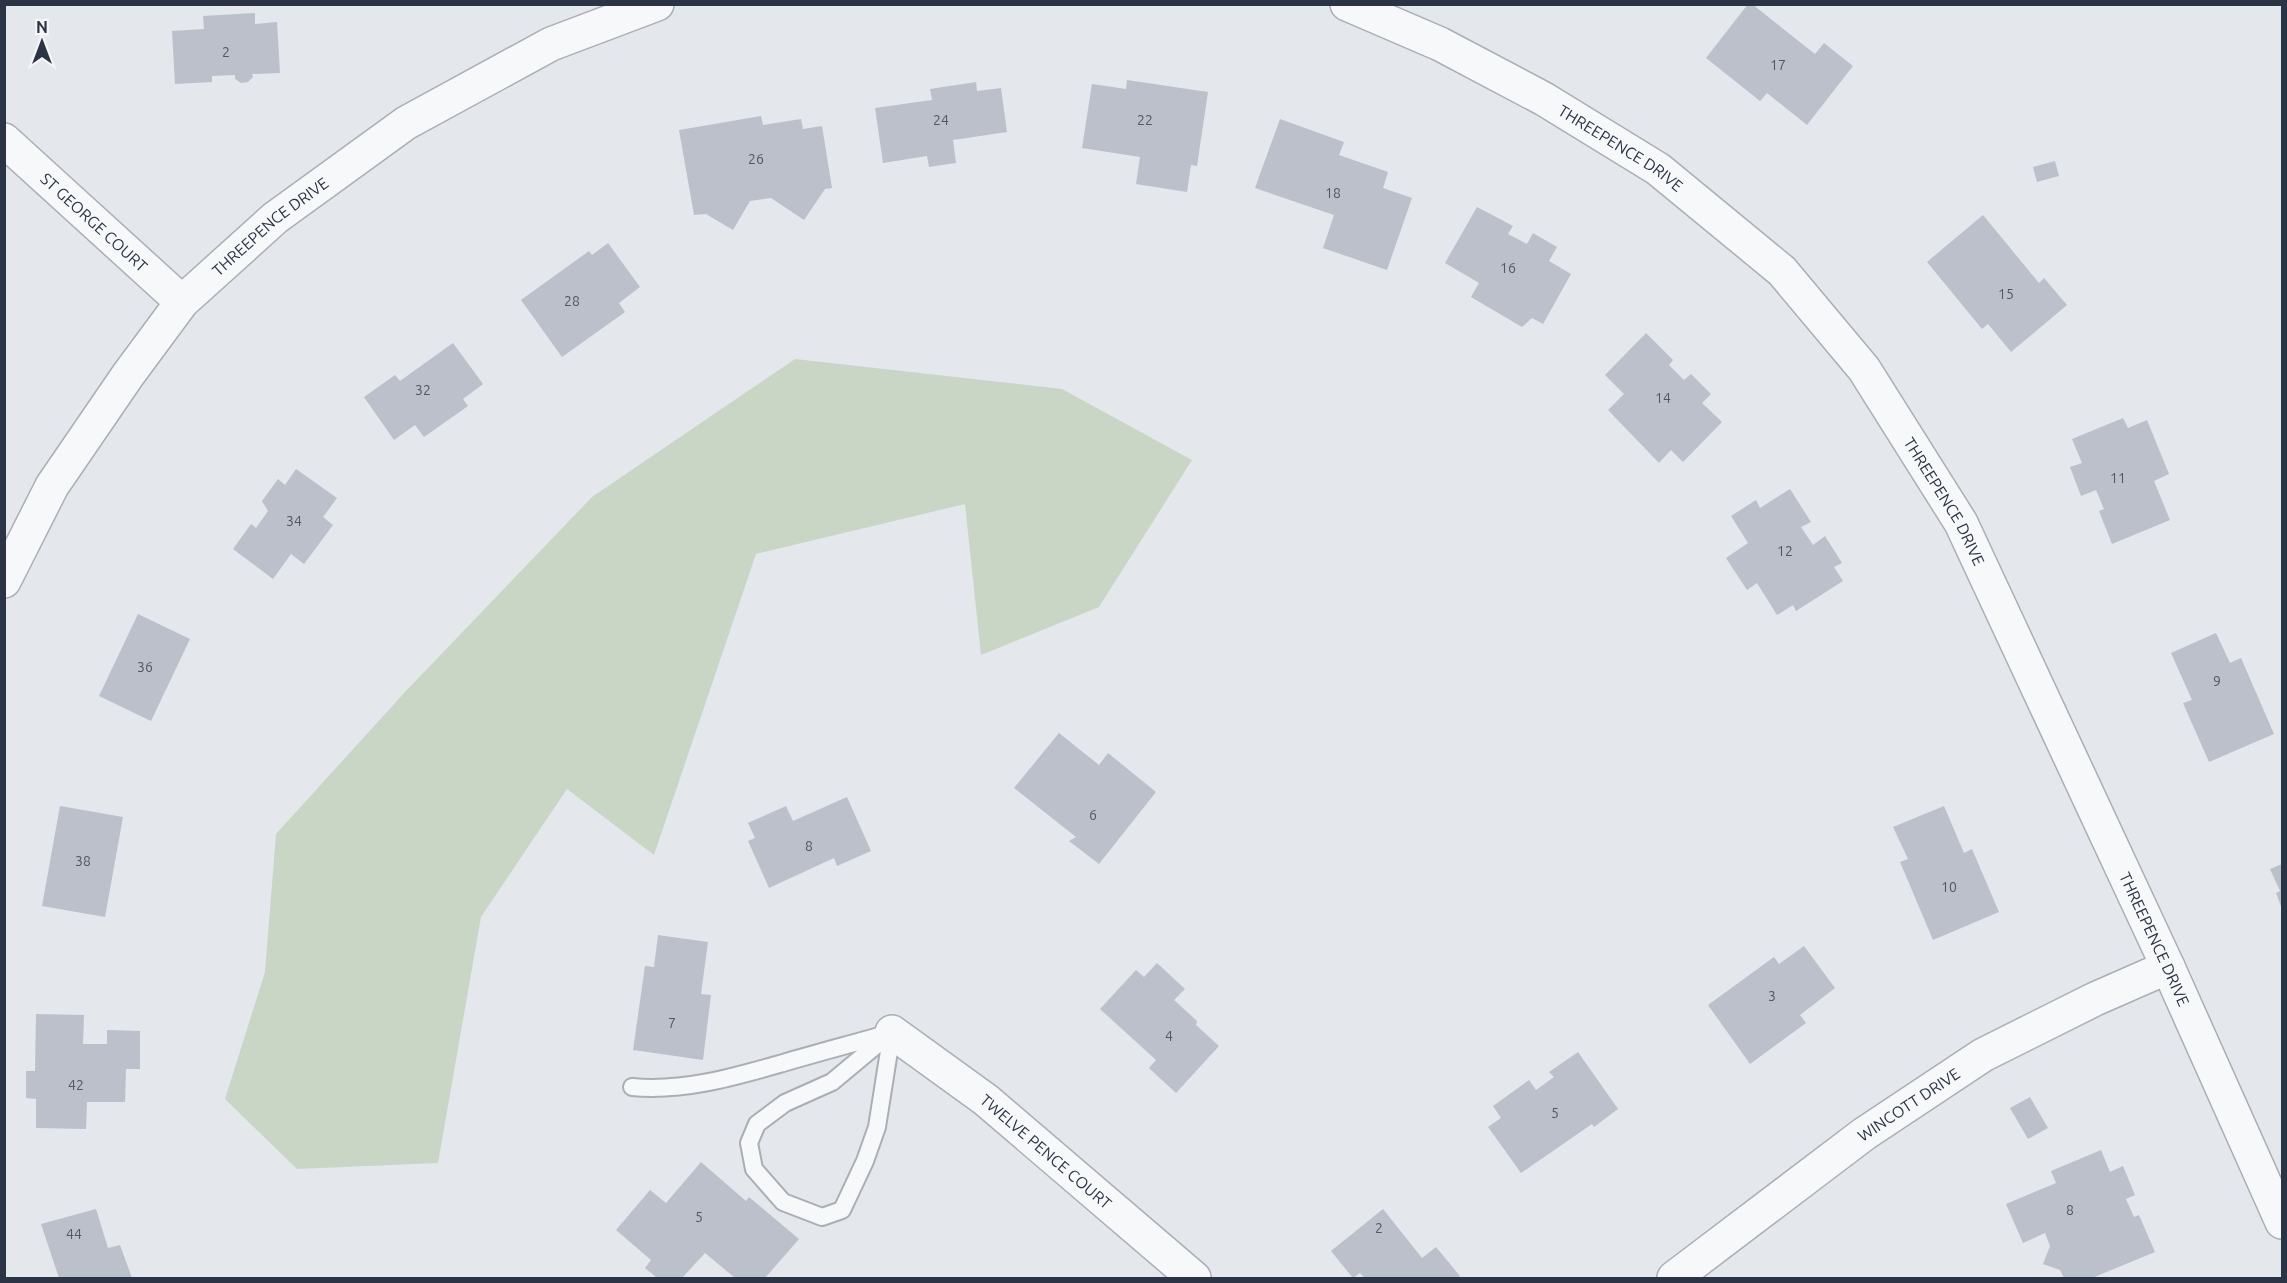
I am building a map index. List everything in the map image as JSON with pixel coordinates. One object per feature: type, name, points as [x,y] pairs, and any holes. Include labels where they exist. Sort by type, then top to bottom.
[{"type":"street","name":"THREEPENCE DRIVE","points":[[4,581],[52,486],[128,375],[182,302],[275,218],[406,123],[551,44],[657,4]]},
{"type":"street","name":"THREEPENCE DRIVE","points":[[1347,4],[1440,44],[1544,99],[1658,168],[1782,271],[1864,369],[1961,523],[2168,967],[2283,1222]]},
{"type":"street","name":"ST GEORGE COURT","points":[[4,140],[182,302]]},
{"type":"street","name":"WINCOTT DRIVE","points":[[1674,1278],[1864,1134],[1983,1055],[2095,999],[2168,967]]},
{"type":"street","name":"TWELVE PENCE COURT","points":[[892,1032],[986,1100],[1194,1278]]},
{"type":"lane","points":[[892,1032],[877,1126],[865,1161],[842,1210],[822,1217],[783,1202],[754,1169],[749,1143],[758,1124],[785,1103],[831,1082],[892,1032]]},
{"type":"lane","points":[[632,1087],[650,1089],[692,1086],[892,1032]]},
{"type":"green space","points":[[795,359],[1062,389],[1192,460],[1099,607],[981,655],[965,504],[756,554],[654,855],[567,789],[481,917],[438,1163],[297,1169],[225,1099],[265,972],[276,834],[405,692],[592,497]]},
{"type":"building","points":[[1748,4],[1752,4],[1815,54],[1824,43],[1853,66],[1807,125],[1767,93],[1760,101],[1706,58]]},
{"type":"building","points":[[255,13],[255,24],[277,22],[280,73],[252,74],[253,77],[248,82],[241,83],[235,79],[235,75],[212,76],[212,82],[175,84],[172,31],[204,29],[203,16]]},
{"type":"building","points":[[1127,80],[1208,92],[1197,166],[1191,165],[1187,192],[1136,184],[1140,157],[1082,148],[1092,84],[1126,89]]},
{"type":"building","points":[[976,82],[977,91],[1001,88],[1007,132],[953,140],[956,163],[929,167],[927,156],[883,163],[875,108],[932,100],[930,89]]},
{"type":"building","points":[[761,116],[763,125],[801,119],[803,129],[822,126],[832,188],[825,189],[804,220],[771,198],[750,201],[733,230],[706,214],[694,215],[679,130]]},
{"type":"building","points":[[1280,119],[1344,142],[1339,155],[1388,172],[1383,188],[1412,198],[1387,270],[1323,248],[1334,215],[1255,188]]},
{"type":"building","points":[[2055,161],[2059,176],[2037,182],[2033,167]]},
{"type":"building","points":[[1477,207],[1513,226],[1508,234],[1527,244],[1533,233],[1557,247],[1549,261],[1571,274],[1543,324],[1532,318],[1522,327],[1471,297],[1479,283],[1445,263]]},
{"type":"building","points":[[1983,215],[2039,283],[2044,278],[2067,305],[2011,352],[1988,324],[1982,329],[1927,262]]},
{"type":"building","points":[[608,243],[640,287],[619,303],[625,312],[562,357],[521,300],[589,251],[592,255]]},
{"type":"building","points":[[1646,333],[1673,360],[1669,365],[1684,380],[1691,374],[1711,394],[1702,403],[1722,422],[1683,462],[1671,450],[1659,463],[1608,410],[1624,394],[1605,375]]},
{"type":"building","points":[[453,343],[483,384],[463,399],[468,406],[424,437],[415,425],[394,440],[364,397],[395,375],[400,381]]},
{"type":"building","points":[[2123,418],[2128,428],[2147,420],[2169,474],[2154,481],[2170,520],[2112,544],[2099,511],[2104,509],[2096,490],[2081,496],[2070,467],[2082,463],[2072,439]]},
{"type":"building","points":[[296,469],[337,498],[323,517],[333,525],[304,564],[291,554],[273,579],[233,549],[251,524],[256,528],[268,511],[262,501],[278,479],[285,485]]},
{"type":"building","points":[[1790,489],[1811,522],[1801,527],[1813,545],[1825,536],[1842,563],[1834,567],[1843,581],[1796,611],[1793,605],[1777,615],[1757,583],[1747,590],[1726,558],[1748,543],[1731,516],[1756,500],[1760,508]]},
{"type":"building","points":[[138,614],[190,639],[151,721],[99,696]]},
{"type":"building","points":[[2216,633],[2230,663],[2241,658],[2274,734],[2209,762],[2183,703],[2192,700],[2171,653]]},
{"type":"building","points":[[1059,733],[1099,765],[1108,753],[1156,792],[1099,864],[1069,841],[1076,837],[1014,788]]},
{"type":"building","points":[[847,797],[871,851],[837,866],[834,858],[769,888],[748,841],[755,838],[748,823],[786,806],[793,821]]},
{"type":"building","points":[[60,806],[123,817],[105,917],[42,906]]},
{"type":"building","points":[[1944,806],[1964,853],[1972,849],[1999,912],[1933,940],[1900,862],[1908,859],[1893,827]]},
{"type":"building","points":[[2282,864],[2282,909],[2276,893],[2280,891],[2270,869]]},
{"type":"building","points":[[658,935],[708,942],[701,994],[711,995],[703,1060],[633,1050],[645,966],[654,967]]},
{"type":"building","points":[[1804,946],[1835,988],[1800,1015],[1806,1023],[1750,1064],[1708,1005],[1774,957],[1779,964]]},
{"type":"building","points":[[1157,963],[1185,989],[1174,1000],[1219,1046],[1176,1093],[1149,1068],[1156,1060],[1100,1009],[1136,970],[1144,977]]},
{"type":"building","points":[[36,1014],[84,1015],[83,1044],[107,1044],[107,1030],[140,1031],[140,1069],[126,1069],[125,1102],[87,1102],[86,1129],[36,1128],[36,1099],[26,1098],[26,1071],[35,1071]]},
{"type":"building","points":[[1578,1052],[1618,1109],[1594,1127],[1592,1124],[1521,1173],[1488,1127],[1501,1118],[1493,1106],[1529,1080],[1536,1090],[1554,1077],[1549,1072]]},
{"type":"building","points":[[2030,1097],[2048,1128],[2028,1139],[2010,1108]]},
{"type":"building","points":[[2101,1150],[2110,1172],[2123,1166],[2135,1195],[2126,1199],[2134,1217],[2139,1215],[2155,1252],[2092,1278],[2064,1278],[2060,1270],[2043,1264],[2050,1246],[2045,1233],[2023,1243],[2006,1204],[2056,1183],[2051,1171]]},
{"type":"building","points":[[701,1162],[746,1201],[749,1197],[799,1239],[765,1278],[735,1278],[705,1253],[682,1278],[657,1278],[645,1268],[651,1260],[616,1230],[650,1190],[666,1203]]},
{"type":"building","points":[[96,1209],[108,1248],[120,1245],[132,1278],[59,1278],[41,1224]]},
{"type":"building","points":[[1383,1209],[1422,1258],[1436,1247],[1460,1276],[1458,1278],[1365,1278],[1360,1273],[1353,1278],[1331,1251]]}]
